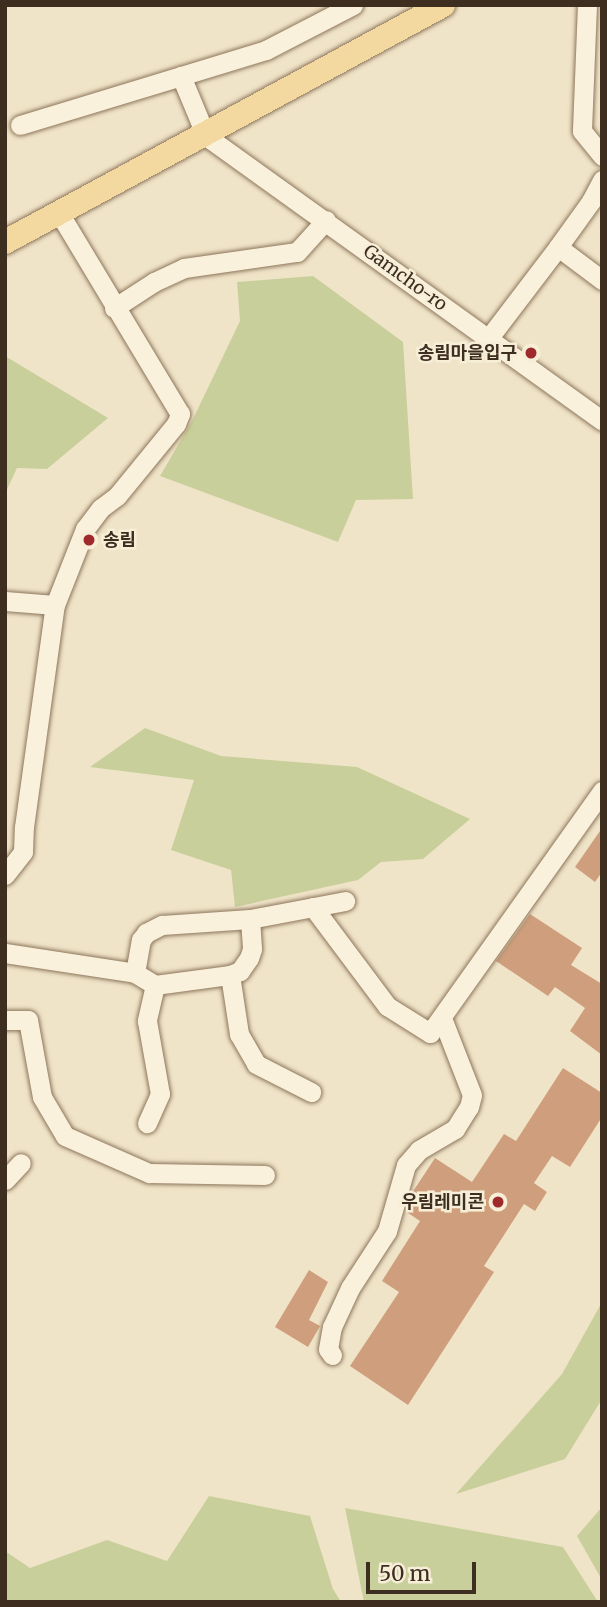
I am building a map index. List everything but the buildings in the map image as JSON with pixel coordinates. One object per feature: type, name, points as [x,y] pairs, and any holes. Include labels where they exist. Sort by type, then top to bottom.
[{"type":"main road","points":[[5,242],[206,136],[443,5]]},
{"type":"street","points":[[20,125],[266,50],[353,5]]},
{"type":"street","points":[[587,5],[582,131],[602,156]]},
{"type":"street","points":[[181,76],[206,136]]},
{"type":"street","name":"Gamcho-ro","points":[[206,136],[602,421]]},
{"type":"street","points":[[488,339],[591,201],[602,180]]},
{"type":"street","points":[[5,875],[23,852],[23,827],[55,605],[85,529],[101,508],[117,496],[176,424],[180,414],[59,213]]},
{"type":"street","points":[[114,308],[155,282],[184,268],[297,252],[326,220]]},
{"type":"street","points":[[558,247],[602,280]]},
{"type":"street","points":[[5,601],[55,605]]},
{"type":"street","points":[[313,907],[387,1006],[430,1033],[602,791]]},
{"type":"street","points":[[135,973],[141,940],[154,928],[250,919],[345,901]]},
{"type":"street","points":[[5,953],[135,973],[155,985],[230,975],[240,971],[250,958],[250,919]]},
{"type":"street","points":[[230,975],[235,1019],[245,1048],[257,1064],[311,1092]]},
{"type":"street","points":[[147,1123],[160,1094],[147,1021],[155,985]]},
{"type":"street","points":[[332,1355],[328,1349],[332,1327],[350,1288],[387,1231],[406,1165],[419,1150],[455,1129],[469,1107],[472,1095],[442,1018]]},
{"type":"street","points":[[5,1020],[28,1020],[42,1097],[65,1136],[149,1173],[265,1175]]},
{"type":"street","points":[[5,1180],[21,1163]]},
{"type":"green space","points":[[313,276],[403,342],[413,499],[356,500],[338,542],[160,476],[192,421],[240,321],[237,282]]},
{"type":"green space","points":[[5,356],[108,418],[47,469],[17,468],[5,494]]},
{"type":"green space","points":[[145,728],[221,756],[357,767],[470,819],[423,859],[381,862],[358,880],[235,907],[231,870],[171,850],[194,780],[90,767]]},
{"type":"green space","points":[[602,1302],[602,1399],[565,1459],[456,1494],[562,1374]]},
{"type":"green space","points":[[209,1496],[310,1516],[333,1589],[341,1602],[5,1602],[5,1551],[30,1568],[107,1540],[167,1561]]},
{"type":"green space","points":[[602,1507],[602,1580],[577,1536]]},
{"type":"green space","points":[[345,1508],[563,1547],[598,1602],[364,1602]]},
{"type":"place","name":"송림마을입구","points":[[531,353]]},
{"type":"place","name":"송림","points":[[89,540]]},
{"type":"place","name":"우림레미콘","points":[[498,1202]]}]
